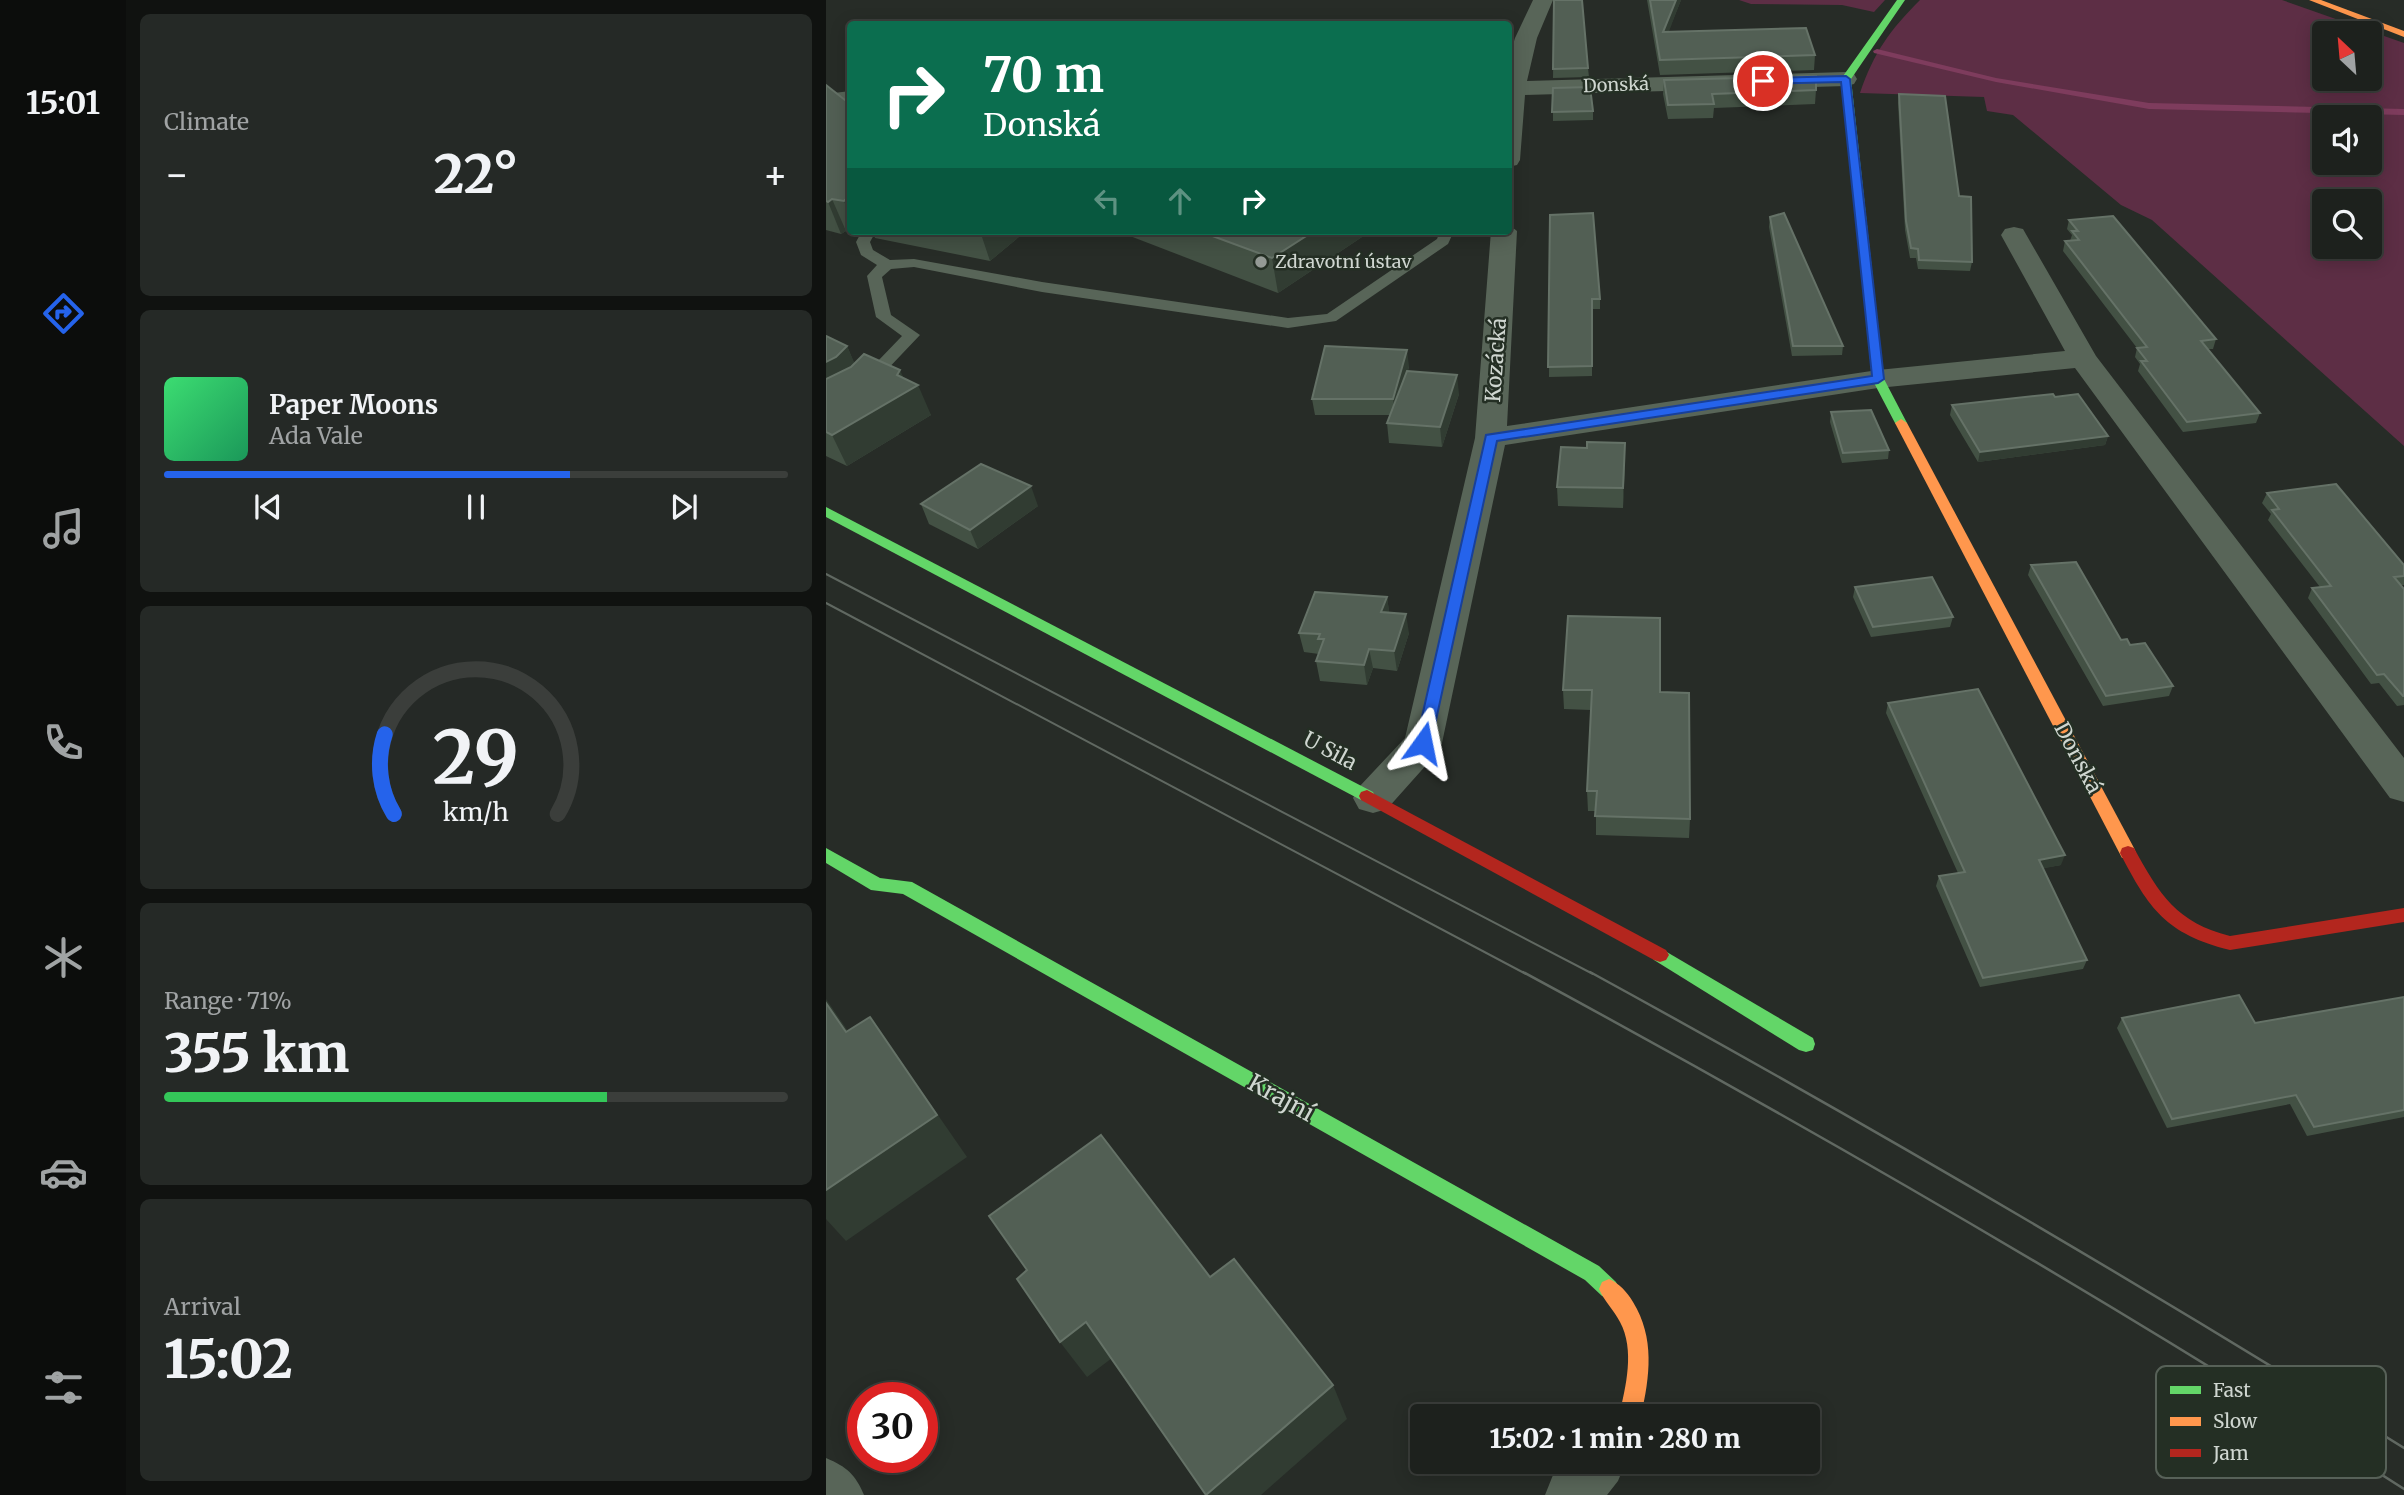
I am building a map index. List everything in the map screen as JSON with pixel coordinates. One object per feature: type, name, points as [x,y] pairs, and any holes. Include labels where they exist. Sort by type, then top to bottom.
[{"type":"street","points":[[1512,84],[1523,44],[1543,0]]},
{"type":"street","points":[[1846,79],[1900,0]]},
{"type":"street","points":[[2313,0],[2335,4],[2404,34]]},
{"type":"street","name":"Donská","points":[[1512,88],[1846,79],[1878,379],[2150,895],[2180,927],[2202,938],[2230,943],[2404,915]]},
{"type":"street","name":"Kozácká","points":[[1373,798],[1423,743],[1491,438],[1504,235]]},
{"type":"street","points":[[2014,235],[2083,358],[2404,787]]},
{"type":"street","points":[[1491,438],[1878,379],[2083,358]]},
{"type":"street","name":"U Sila","points":[[826,511],[1373,798],[1633,938],[1806,1044]]},
{"type":"street","name":"Krajní","points":[[826,855],[877,885],[906,887],[1592,1273],[1622,1301],[1637,1328],[1641,1372],[1633,1404]]},
{"type":"street","points":[[1573,1495],[1588,1474]]},
{"type":"street","points":[[826,1486],[836,1495]]},
{"type":"lane","points":[[826,98],[847,95]]},
{"type":"lane","points":[[867,235],[863,242],[866,252],[887,265],[914,263],[1042,287],[1288,323],[1331,318],[1443,241],[1445,235]]},
{"type":"lane","points":[[826,409],[857,392],[912,335],[884,317],[874,276],[887,265]]},
{"type":"shaded area","points":[[1739,0],[1885,0],[1874,12],[1842,5],[1751,4]]},
{"type":"shaded area","points":[[1920,0],[2282,0],[2342,21],[2312,21],[2312,91],[2382,91],[2382,35],[2404,43],[2404,446],[2152,220],[2121,205],[2013,115],[1987,111],[1984,97],[1860,93],[1877,53]]},
{"type":"building","points":[[1554,0],[1582,0],[1588,68],[1553,69]]},
{"type":"building","points":[[1650,0],[1676,0],[1663,32],[1806,28],[1815,55],[1660,60]]},
{"type":"building","points":[[1816,76],[1816,90],[1712,94],[1714,104],[1668,105],[1664,80]]},
{"type":"building","points":[[826,85],[847,102],[847,198],[844,201],[826,201]]},
{"type":"building","points":[[1590,87],[1593,111],[1552,112],[1553,88]]},
{"type":"building","points":[[1899,94],[1945,96],[1959,196],[1971,197],[1972,262],[1919,260],[1918,249],[1911,248],[1906,221]]},
{"type":"building","points":[[1593,213],[1600,299],[1592,299],[1592,366],[1548,367],[1550,215]]},
{"type":"building","points":[[1784,213],[1843,346],[1793,346],[1770,217]]},
{"type":"building","points":[[2113,216],[2216,339],[2201,341],[2260,413],[2187,422],[2141,361],[2147,361],[2137,348],[2147,347],[2065,241],[2079,240],[2072,231],[2078,231],[2069,220]]},
{"type":"building","points":[[1210,235],[1308,235],[1272,258]]},
{"type":"building","points":[[826,336],[847,346],[826,362]]},
{"type":"building","points":[[1325,346],[1407,350],[1393,399],[1312,399]]},
{"type":"building","points":[[864,354],[900,370],[897,375],[918,385],[832,435],[826,432],[826,379],[851,367]]},
{"type":"building","points":[[1407,371],[1457,375],[1440,427],[1387,423]]},
{"type":"building","points":[[2053,394],[2055,397],[2078,394],[2108,436],[1980,452],[1952,405]]},
{"type":"building","points":[[1871,410],[1889,450],[1843,453],[1831,412]]},
{"type":"building","points":[[1587,442],[1625,443],[1623,488],[1557,487],[1561,447],[1587,448]]},
{"type":"building","points":[[981,464],[1031,486],[970,530],[921,504]]},
{"type":"building","points":[[2336,484],[2404,565],[2404,576],[2394,577],[2404,589],[2404,696],[2384,674],[2377,675],[2312,588],[2331,586],[2272,510],[2279,509],[2267,493]]},
{"type":"building","points":[[2076,562],[2121,640],[2127,639],[2130,645],[2145,643],[2173,686],[2106,696],[2031,565]]},
{"type":"building","points":[[1932,577],[1953,617],[1873,627],[1855,587]]},
{"type":"building","points":[[1315,592],[1387,597],[1381,612],[1406,614],[1394,651],[1369,649],[1364,665],[1316,661],[1324,639],[1318,639],[1320,634],[1299,633]]},
{"type":"building","points":[[1568,616],[1660,618],[1660,692],[1689,693],[1690,819],[1595,816],[1597,791],[1587,791],[1592,690],[1563,690]]},
{"type":"building","points":[[1978,689],[2065,855],[2039,860],[2087,960],[1983,978],[1939,876],[1965,872],[1888,703]]},
{"type":"building","points":[[2239,995],[2255,1023],[2404,997],[2404,1110],[2314,1127],[2296,1095],[2172,1119],[2122,1018]]},
{"type":"building","points":[[826,1003],[846,1032],[870,1017],[937,1115],[826,1190]]},
{"type":"building","points":[[1101,1135],[1210,1277],[1234,1259],[1333,1385],[1206,1495],[1086,1322],[1060,1342],[1017,1279],[1027,1270],[989,1216]]},
{"type":"waterway","points":[[1877,51],[1996,80],[2149,106],[2404,112]]},
{"type":"tram line","points":[[826,574],[1593,974]]},
{"type":"tram line","points":[[826,603],[1526,974]]},
{"type":"tram line","points":[[1523,972],[1858,1158],[2208,1366]]},
{"type":"tram line","points":[[1590,972],[2000,1204],[2270,1366]]},
{"type":"tram line","points":[[2386,1437],[2404,1448]]},
{"type":"tram line","points":[[2386,1478],[2404,1489]]},
{"type":"traffic: fast","points":[[1901,0],[1846,79],[1878,379],[1901,423]]},
{"type":"traffic: fast","points":[[826,511],[1367,796]]},
{"type":"traffic: fast","points":[[826,855],[877,885],[906,887],[1592,1273],[1609,1289]]},
{"type":"traffic: fast","points":[[1660,955],[1806,1044]]},
{"type":"traffic: slow","points":[[2313,0],[2404,34]]},
{"type":"traffic: slow","points":[[1901,423],[2128,853]]},
{"type":"traffic: slow","points":[[1609,1289],[1630,1317],[1636,1333],[1639,1365],[1632,1404]]},
{"type":"traffic: jam","points":[[1367,796],[1660,955]]},
{"type":"traffic: jam","points":[[2128,853],[2156,900],[2179,923],[2210,938],[2230,943],[2404,915]]},
{"type":"place","name":"Zdravotní ústav","points":[[1261,262]]},
{"type":"route","points":[[1423,743],[1491,438],[1878,379],[1846,79],[1763,81]]}]
